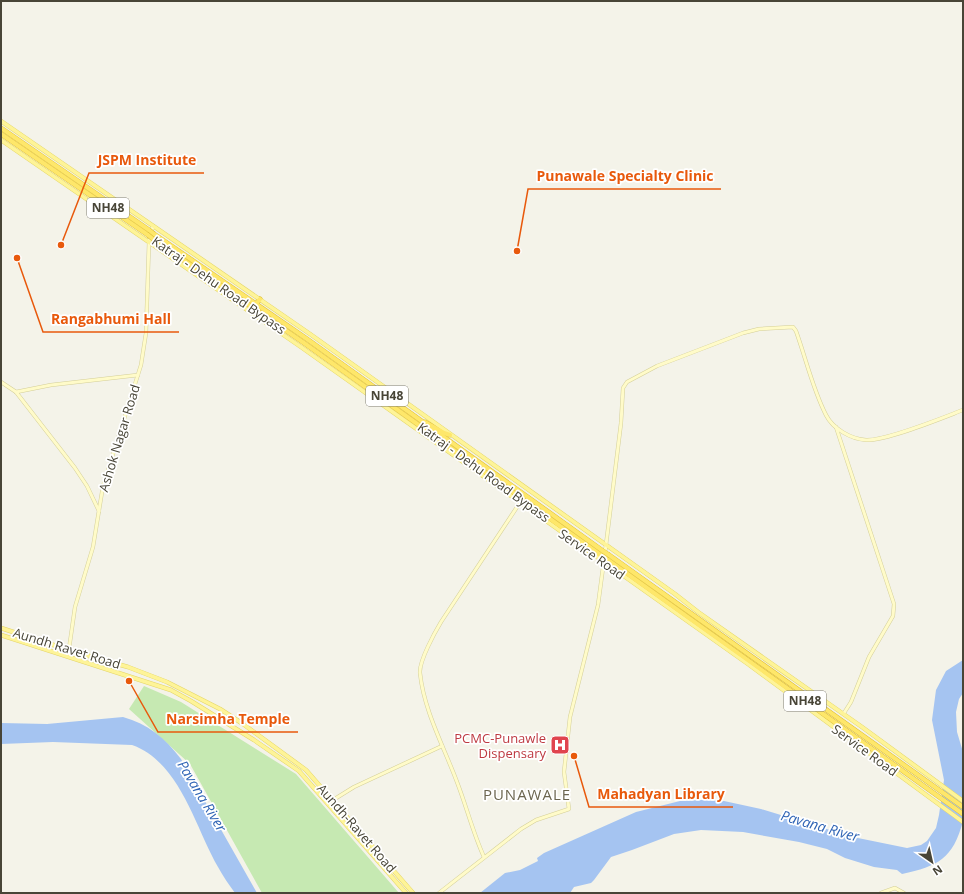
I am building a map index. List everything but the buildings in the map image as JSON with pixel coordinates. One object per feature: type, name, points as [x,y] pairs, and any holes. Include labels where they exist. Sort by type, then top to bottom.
[{"type":"highway","name":"Katraj - Dehu Road Bypass","points":[[1,128],[256,304],[409,412],[963,808]]},
{"type":"highway","name":"Katraj - Dehu Road Bypass","points":[[1,134],[335,365],[520,501],[602,556],[606,562],[963,814]]},
{"type":"highway","points":[[256,304],[260,299]]},
{"type":"highway","points":[[329,367],[335,365]]},
{"type":"highway","points":[[389,398],[397,397]]},
{"type":"highway","points":[[409,412],[412,407]]},
{"type":"highway","points":[[422,422],[428,423],[450,435]]},
{"type":"highway","points":[[756,660],[759,655]]},
{"type":"main road","name":"Service Road","points":[[1,121],[260,299],[844,714],[963,801]]},
{"type":"main road","name":"Service Road","points":[[1,140],[520,501],[846,735],[963,822]]},
{"type":"main road","name":"Aundh Ravet Road","points":[[1,628],[68,650],[128,667],[179,687],[243,724],[298,764]]},
{"type":"main road","name":"Aundh Ravet Road","points":[[1,634],[176,693],[295,768]]},
{"type":"main road","name":"Aundh-Ravet Road","points":[[298,764],[333,800],[413,893]]},
{"type":"main road","name":"Aundh-Ravet Road","points":[[295,768],[307,778],[406,893]]},
{"type":"street","name":"Ashok Nagar Road","points":[[68,656],[71,626],[93,547],[103,486],[138,375],[146,333],[149,242],[154,226]]},
{"type":"street","points":[[439,893],[484,857],[532,823],[569,808],[564,772],[570,717],[598,605],[606,562],[606,545],[621,423],[623,388],[632,378],[657,366],[743,333],[759,329],[791,327],[796,331],[826,415],[836,427],[894,604],[893,616],[868,657],[851,702],[844,714]]},
{"type":"street","points":[[16,392],[80,381],[138,375]]},
{"type":"street","points":[[1,382],[16,392],[75,468],[87,486],[99,512]]},
{"type":"street","points":[[836,427],[857,438],[871,439],[963,410]]},
{"type":"street","points":[[484,857],[474,836],[460,790],[427,704],[420,671],[430,643],[441,622],[520,501]]},
{"type":"street","points":[[333,800],[354,787],[442,746]]},
{"type":"street","points":[[881,893],[895,888],[904,893]]},
{"type":"green space","points":[[144,686],[181,702],[296,774],[399,893],[262,893],[190,764],[129,709]]},
{"type":"water","points":[[963,660],[963,693],[959,699],[956,712],[957,732],[963,752],[963,821],[959,834],[949,852],[934,864],[902,874],[897,870],[874,867],[845,858],[827,849],[799,842],[743,832],[701,830],[674,834],[611,857],[591,883],[574,887],[570,893],[480,893],[505,873],[520,870],[538,861],[537,858],[544,853],[636,812],[680,801],[724,801],[761,809],[853,837],[907,848],[921,845],[927,841],[936,828],[944,780],[932,720],[936,690],[946,671]]},
{"type":"water","points":[[123,717],[148,728],[162,738],[181,759],[257,893],[235,893],[218,867],[184,797],[174,781],[149,753],[132,745],[53,742],[1,744],[1,723],[47,724]]},
{"type":"place","name":"JSPM Institute","points":[[61,245]]},
{"type":"place","name":"Punawale Specialty Clinic","points":[[517,251]]},
{"type":"place","name":"Rangabhumi Hall","points":[[17,258]]},
{"type":"place","name":"Narsimha Temple","points":[[129,681]]},
{"type":"place","name":"PCMC-Punawle Dispensary","points":[[560,745]]},
{"type":"place","name":"Mahadyan Library","points":[[574,756]]},
{"type":"district","name":"PUNAWALE","points":[[527,795]]},
{"type":"water label","name":"Pavana River","points":[[202,796]]},
{"type":"water label","name":"Pavana River","points":[[820,826]]}]
